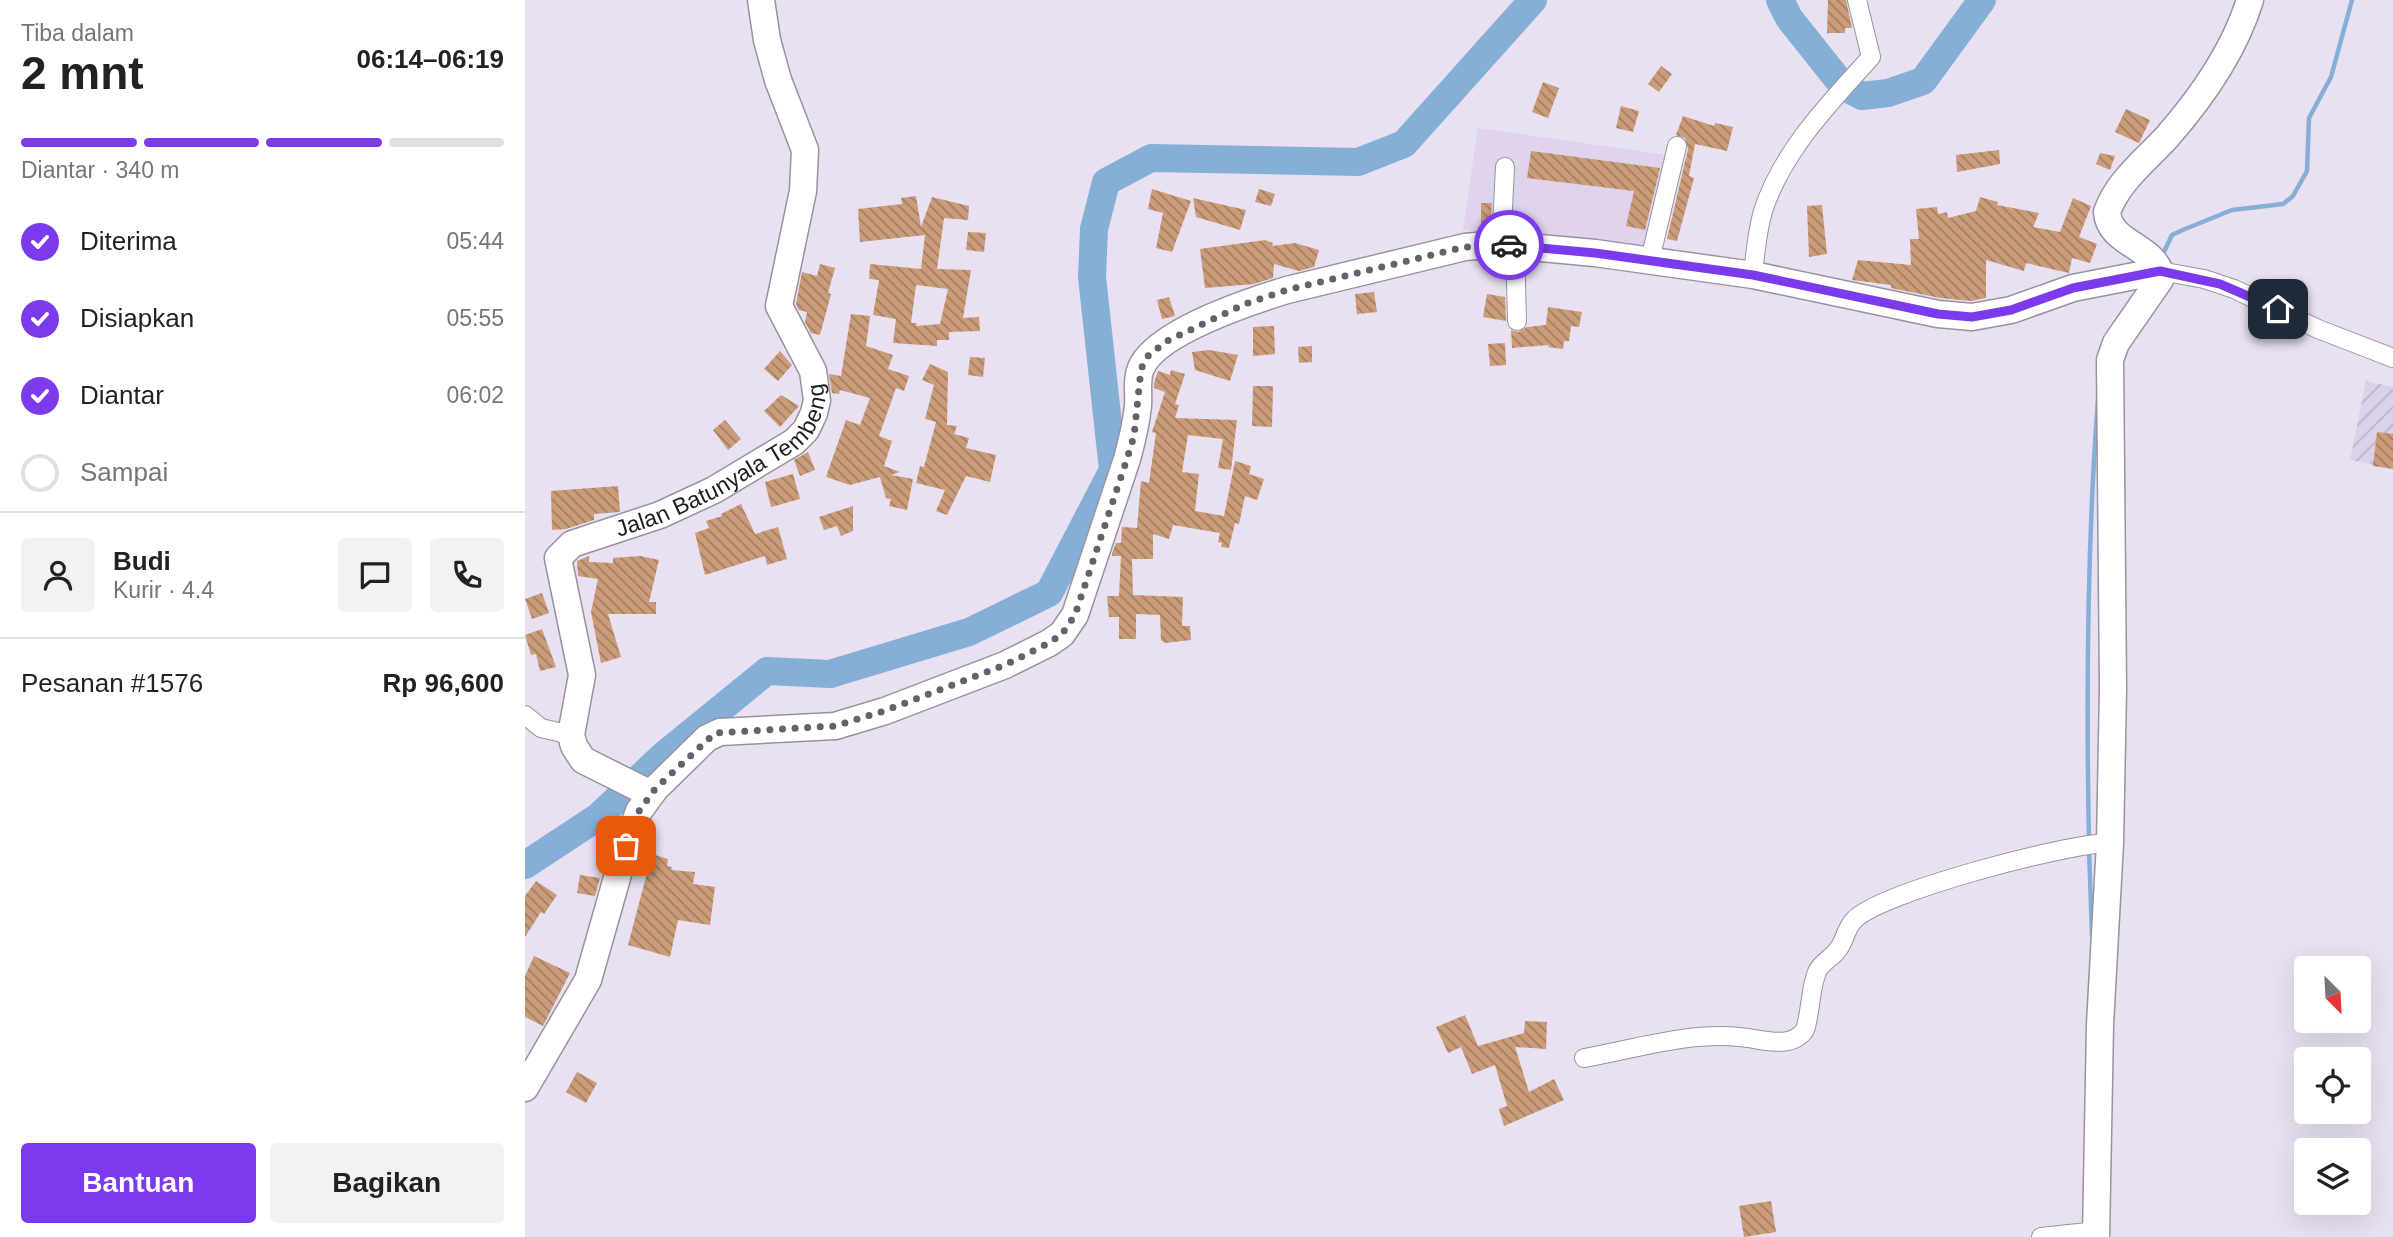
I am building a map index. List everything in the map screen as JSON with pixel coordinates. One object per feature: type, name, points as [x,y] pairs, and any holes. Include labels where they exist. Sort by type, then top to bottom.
[{"type":"street","name":"Jalan Batunyala Tembeng","points":[[571,735],[582,675],[558,564],[562,552],[600,532],[660,515],[714,490],[794,442],[806,430],[814,413],[817,400],[813,371],[779,306],[803,191],[805,150],[778,80],[765,32],[761,0]]},
{"type":"street","points":[[1753,275],[1759,227],[1771,191],[1801,138],[1871,57],[1857,0]]},
{"type":"street","points":[[2041,1237],[2092,1233],[2103,938],[2093,844],[2113,688],[2110,360],[2116,343],[2161,278],[2154,260],[2113,230],[2107,212],[2122,184],[2201,96],[2225,57],[2250,0]]},
{"type":"street","points":[[1650,260],[1678,146]]},
{"type":"street","points":[[1505,167],[1502,228],[1517,321]]},
{"type":"street","points":[[525,1088],[588,981],[634,821],[646,791],[715,733],[846,723],[1005,665],[1062,634],[1075,615],[1134,436],[1141,369],[1148,356],[1167,341],[1230,311],[1278,293],[1465,247],[1506,245],[1650,260],[1753,275],[1938,314],[1972,317],[2003,312],[2073,288],[2160,271],[2204,279],[2234,289],[2318,329],[2393,358]]},
{"type":"street","points":[[525,715],[541,728],[571,735],[586,762],[646,791]]},
{"type":"street","points":[[1584,1058],[1690,1040],[1737,1037],[1777,1043],[1800,1036],[1807,1024],[1818,971],[1839,949],[1850,925],[1860,915],[1895,899],[1998,865],[2093,844]]},
{"type":"shaded area","points":[[1478,128],[1667,155],[1652,257],[1463,230]]},
{"type":"shaded area","points":[[2366,381],[2393,387],[2393,469],[2350,460]]},
{"type":"building","points":[[1828,0],[1846,0],[1852,28],[1845,28],[1845,33],[1827,33]]},
{"type":"building","points":[[1661,66],[1672,74],[1659,92],[1648,84]]},
{"type":"building","points":[[1543,82],[1559,88],[1548,118],[1532,112]]},
{"type":"building","points":[[1621,106],[1639,111],[1633,132],[1616,128]]},
{"type":"building","points":[[2126,109],[2150,120],[2139,143],[2115,132]]},
{"type":"building","points":[[1683,116],[1714,126],[1715,123],[1733,127],[1727,151],[1695,144],[1689,176],[1694,178],[1677,241],[1667,239],[1688,149],[1685,138],[1676,135]]},
{"type":"building","points":[[1999,150],[2000,164],[1957,172],[1956,155]]},
{"type":"building","points":[[1531,151],[1660,168],[1645,230],[1626,226],[1634,191],[1527,178]]},
{"type":"building","points":[[2100,153],[2115,156],[2110,170],[2096,164]]},
{"type":"building","points":[[1152,189],[1191,201],[1172,252],[1156,248],[1163,213],[1148,209]]},
{"type":"building","points":[[1259,189],[1275,194],[1271,206],[1255,202]]},
{"type":"building","points":[[916,196],[921,227],[932,197],[969,206],[968,220],[944,218],[937,269],[971,270],[963,318],[979,317],[980,331],[949,332],[949,340],[937,340],[937,346],[893,343],[896,319],[873,315],[879,280],[869,279],[870,264],[921,269],[925,235],[860,242],[858,209],[902,204],[901,198]],"holes":[[[916,285],[948,289],[940,324],[916,326],[917,323],[911,323]]]},
{"type":"building","points":[[1980,197],[1998,202],[1997,205],[2039,213],[2033,227],[2060,232],[2073,198],[2091,206],[2079,237],[2097,244],[2090,263],[2072,258],[2069,273],[2026,263],[2024,271],[1986,260],[1986,298],[1971,301],[1940,298],[1891,288],[1891,285],[1852,280],[1858,260],[1911,265],[1910,239],[1919,239],[1916,209],[1937,207],[1938,214],[1947,212],[1948,218],[1976,211]]},
{"type":"building","points":[[1193,198],[1246,210],[1240,230],[1196,217]]},
{"type":"building","points":[[1481,203],[1492,203],[1490,229],[1481,229]]},
{"type":"building","points":[[1822,205],[1827,254],[1809,257],[1807,206]]},
{"type":"building","points":[[968,232],[986,233],[984,252],[966,250]]},
{"type":"building","points":[[1265,240],[1273,243],[1272,246],[1295,243],[1319,250],[1314,267],[1299,271],[1274,264],[1273,278],[1254,284],[1205,288],[1200,249]]},
{"type":"building","points":[[820,264],[835,268],[820,335],[811,333],[805,322],[807,312],[799,310],[796,304],[802,272],[817,276]]},
{"type":"building","points":[[1374,292],[1377,312],[1357,314],[1355,294]]},
{"type":"building","points":[[1487,294],[1505,297],[1506,321],[1483,317]]},
{"type":"building","points":[[1169,297],[1175,316],[1162,319],[1157,300]]},
{"type":"building","points":[[1548,307],[1582,312],[1579,327],[1571,326],[1569,341],[1564,341],[1563,349],[1548,347],[1549,345],[1512,348],[1511,330],[1518,332],[1527,327],[1546,325]]},
{"type":"building","points":[[851,314],[870,316],[866,346],[893,355],[888,369],[909,376],[904,391],[896,388],[879,436],[892,441],[884,466],[900,472],[891,475],[913,479],[907,510],[889,506],[891,499],[886,498],[880,477],[850,485],[826,477],[846,420],[860,425],[870,398],[840,390],[839,394],[832,393],[829,374],[841,376]]},
{"type":"building","points":[[1274,326],[1275,354],[1253,356],[1253,327]]},
{"type":"building","points":[[1505,343],[1506,365],[1490,366],[1488,344]]},
{"type":"building","points":[[1312,346],[1312,362],[1299,363],[1298,347]]},
{"type":"building","points":[[1209,350],[1238,355],[1230,381],[1195,370],[1192,352]]},
{"type":"building","points":[[780,351],[792,365],[778,381],[764,369]]},
{"type":"building","points":[[970,357],[985,358],[983,377],[968,375]]},
{"type":"building","points":[[930,364],[948,372],[947,425],[957,426],[954,434],[969,438],[966,448],[996,455],[990,482],[966,476],[947,515],[936,511],[945,490],[916,483],[920,466],[924,467],[936,422],[925,419],[934,385],[922,380]]},
{"type":"building","points":[[1171,370],[1185,374],[1175,404],[1179,405],[1175,418],[1237,420],[1231,470],[1218,468],[1223,439],[1188,435],[1182,472],[1199,474],[1195,511],[1224,516],[1235,461],[1251,466],[1249,474],[1264,479],[1257,500],[1245,496],[1239,524],[1235,523],[1229,548],[1221,547],[1222,543],[1218,542],[1220,533],[1173,525],[1169,539],[1153,534],[1153,559],[1132,559],[1133,595],[1183,597],[1182,626],[1190,626],[1191,640],[1165,643],[1161,640],[1160,615],[1136,614],[1136,639],[1119,639],[1119,617],[1109,617],[1107,596],[1119,596],[1121,556],[1112,556],[1112,553],[1116,543],[1121,543],[1122,527],[1137,528],[1141,481],[1149,483],[1156,433],[1152,432],[1165,392],[1154,388],[1154,383],[1158,371],[1170,375]]},
{"type":"building","points":[[1253,386],[1273,386],[1272,427],[1252,426]]},
{"type":"building","points":[[781,395],[799,406],[780,427],[764,411]]},
{"type":"building","points":[[725,420],[741,439],[728,450],[713,430]]},
{"type":"building","points":[[2377,432],[2393,434],[2393,469],[2373,466]]},
{"type":"building","points":[[808,452],[815,470],[800,476],[794,460]]},
{"type":"building","points":[[793,474],[800,499],[771,507],[765,482]]},
{"type":"building","points":[[618,486],[620,512],[594,514],[594,520],[566,529],[552,530],[551,491]]},
{"type":"building","points":[[741,504],[755,534],[778,527],[787,559],[767,565],[765,556],[705,575],[695,533],[709,528],[706,521],[722,516],[721,514]]},
{"type":"building","points":[[853,506],[853,531],[841,536],[837,526],[824,530],[819,517]]},
{"type":"building","points":[[589,556],[589,562],[613,563],[613,558],[640,556],[659,560],[649,602],[656,602],[656,614],[608,614],[621,657],[601,663],[591,612],[598,579],[578,576],[577,561]]},
{"type":"building","points":[[542,593],[549,613],[532,619],[525,599]]},
{"type":"building","points":[[542,629],[556,667],[540,671],[536,654],[531,655],[525,635]]},
{"type":"building","points":[[652,854],[668,859],[667,866],[672,867],[671,870],[695,872],[693,884],[715,887],[710,925],[678,920],[670,957],[628,945]]},
{"type":"building","points":[[580,875],[600,878],[595,896],[577,893]]},
{"type":"building","points":[[536,881],[557,895],[544,914],[541,912],[525,937],[525,896]]},
{"type":"building","points":[[534,956],[570,973],[543,1026],[525,1017],[525,976]]},
{"type":"building","points":[[1465,1015],[1478,1046],[1524,1033],[1525,1021],[1547,1022],[1546,1049],[1515,1047],[1529,1092],[1554,1079],[1564,1100],[1504,1126],[1499,1109],[1507,1106],[1495,1065],[1472,1074],[1461,1047],[1448,1053],[1436,1027]]},
{"type":"building","points":[[577,1072],[597,1083],[586,1103],[566,1092]]},
{"type":"building","points":[[1771,1201],[1776,1232],[1744,1237],[1739,1206]]},
{"type":"waterway","points":[[525,865],[598,817],[665,754],[767,671],[830,674],[969,632],[1049,593],[1113,470],[1092,277],[1094,229],[1106,182],[1151,158],[1358,162],[1404,144],[1533,0]]},
{"type":"waterway","points":[[1780,0],[1789,18],[1843,86],[1862,96],[1888,93],[1923,81],[1982,0]]},
{"type":"waterway","points":[[2162,256],[2172,235],[2185,229],[2232,210],[2283,204],[2293,196],[2307,171],[2309,118],[2331,77],[2352,0]]},
{"type":"waterway","points":[[2089,841],[2088,620],[2098,399]]},
{"type":"waterway","points":[[2089,850],[2092,935]]},
{"type":"way so far","points":[[626,846],[639,811],[655,789],[715,733],[835,726],[846,723],[1005,665],[1062,634],[1075,615],[1122,477],[1134,436],[1141,369],[1148,356],[1167,341],[1259,298],[1287,290],[1339,280],[1465,247],[1509,245]]},
{"type":"route","points":[[1509,245],[1595,253],[1753,275],[1938,314],[1972,317],[1994,315],[2073,288],[2160,271],[2220,284],[2278,309]]}]
